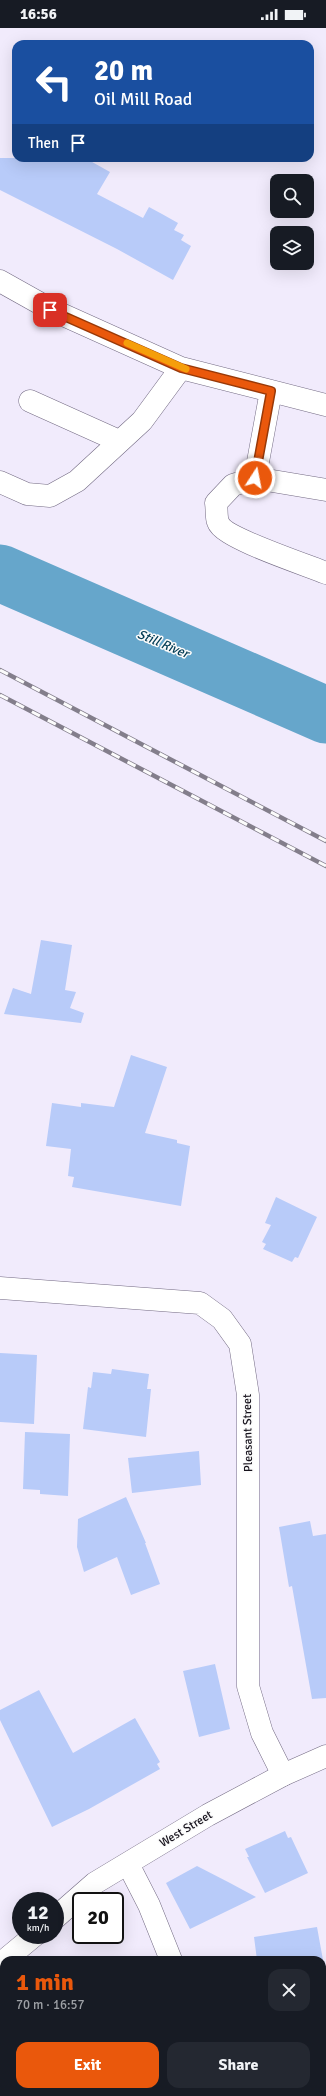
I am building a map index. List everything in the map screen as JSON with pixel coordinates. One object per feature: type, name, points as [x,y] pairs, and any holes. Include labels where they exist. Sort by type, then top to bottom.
[{"type":"street","points":[[0,281],[50,310],[181,368],[326,405]]},
{"type":"street","points":[[0,482],[27,494],[50,496],[77,481],[142,421],[181,368]]},
{"type":"street","points":[[255,478],[271,391]]},
{"type":"street","points":[[30,401],[120,441]]},
{"type":"street","points":[[326,490],[255,478],[233,486],[216,503],[218,523],[228,533],[326,573]]},
{"type":"street","name":"Pleasant Street","points":[[0,1288],[200,1303],[222,1319],[240,1344],[248,1395],[248,1686],[262,1733],[283,1775]]},
{"type":"street","name":"West Street","points":[[64,1910],[95,1883],[208,1816],[283,1775],[326,1758]]},
{"type":"street","points":[[128,1864],[149,1905],[169,1956]]},
{"type":"street","points":[[11,1956],[25,1944]]},
{"type":"building","points":[[0,158],[12,158],[12,162],[92,162],[110,172],[97,194],[143,218],[149,207],[178,223],[174,230],[184,235],[181,240],[191,246],[173,280],[117,249],[0,190]]},
{"type":"building","points":[[41,940],[72,945],[65,990],[76,992],[70,1008],[84,1013],[81,1023],[4,1014],[13,988],[31,994]]},
{"type":"building","points":[[131,1055],[167,1067],[145,1133],[177,1140],[177,1143],[190,1146],[181,1206],[72,1187],[74,1177],[68,1176],[71,1149],[46,1146],[52,1103],[81,1107],[81,1103],[114,1107]]},
{"type":"building","points":[[276,1197],[317,1217],[298,1258],[295,1257],[292,1262],[263,1249],[266,1244],[262,1242],[271,1225],[265,1223]]},
{"type":"building","points":[[0,1353],[37,1355],[34,1424],[0,1422]]},
{"type":"building","points":[[112,1369],[149,1374],[147,1389],[151,1389],[146,1437],[83,1429],[88,1387],[91,1388],[93,1372],[111,1374]]},
{"type":"building","points":[[25,1432],[70,1434],[68,1496],[40,1494],[40,1490],[23,1489]]},
{"type":"building","points":[[199,1451],[201,1485],[132,1493],[128,1458]]},
{"type":"building","points":[[126,1497],[146,1543],[160,1584],[131,1595],[117,1557],[84,1572],[77,1547],[78,1519]]},
{"type":"building","points":[[310,1521],[313,1536],[326,1534],[326,1698],[312,1699],[292,1586],[289,1587],[279,1527]]},
{"type":"building","points":[[215,1664],[230,1729],[199,1737],[183,1671]]},
{"type":"building","points":[[39,1690],[73,1753],[135,1718],[160,1762],[157,1764],[160,1769],[89,1809],[52,1827],[0,1720],[0,1710]]},
{"type":"building","points":[[285,1831],[288,1838],[291,1837],[308,1873],[265,1893],[247,1857],[249,1857],[245,1849]]},
{"type":"building","points":[[197,1866],[256,1897],[190,1929],[166,1883]]},
{"type":"building","points":[[317,1927],[322,1956],[256,1956],[254,1937]]},
{"type":"waterway","name":"Still River","points":[[0,573],[326,715]]},
{"type":"railway","points":[[0,670],[326,841]]},
{"type":"railway","points":[[0,695],[326,866]]},
{"type":"slow traffic","points":[[127,343],[186,369]]},
{"type":"route","points":[[50,310],[181,368],[271,391],[255,478]]}]
